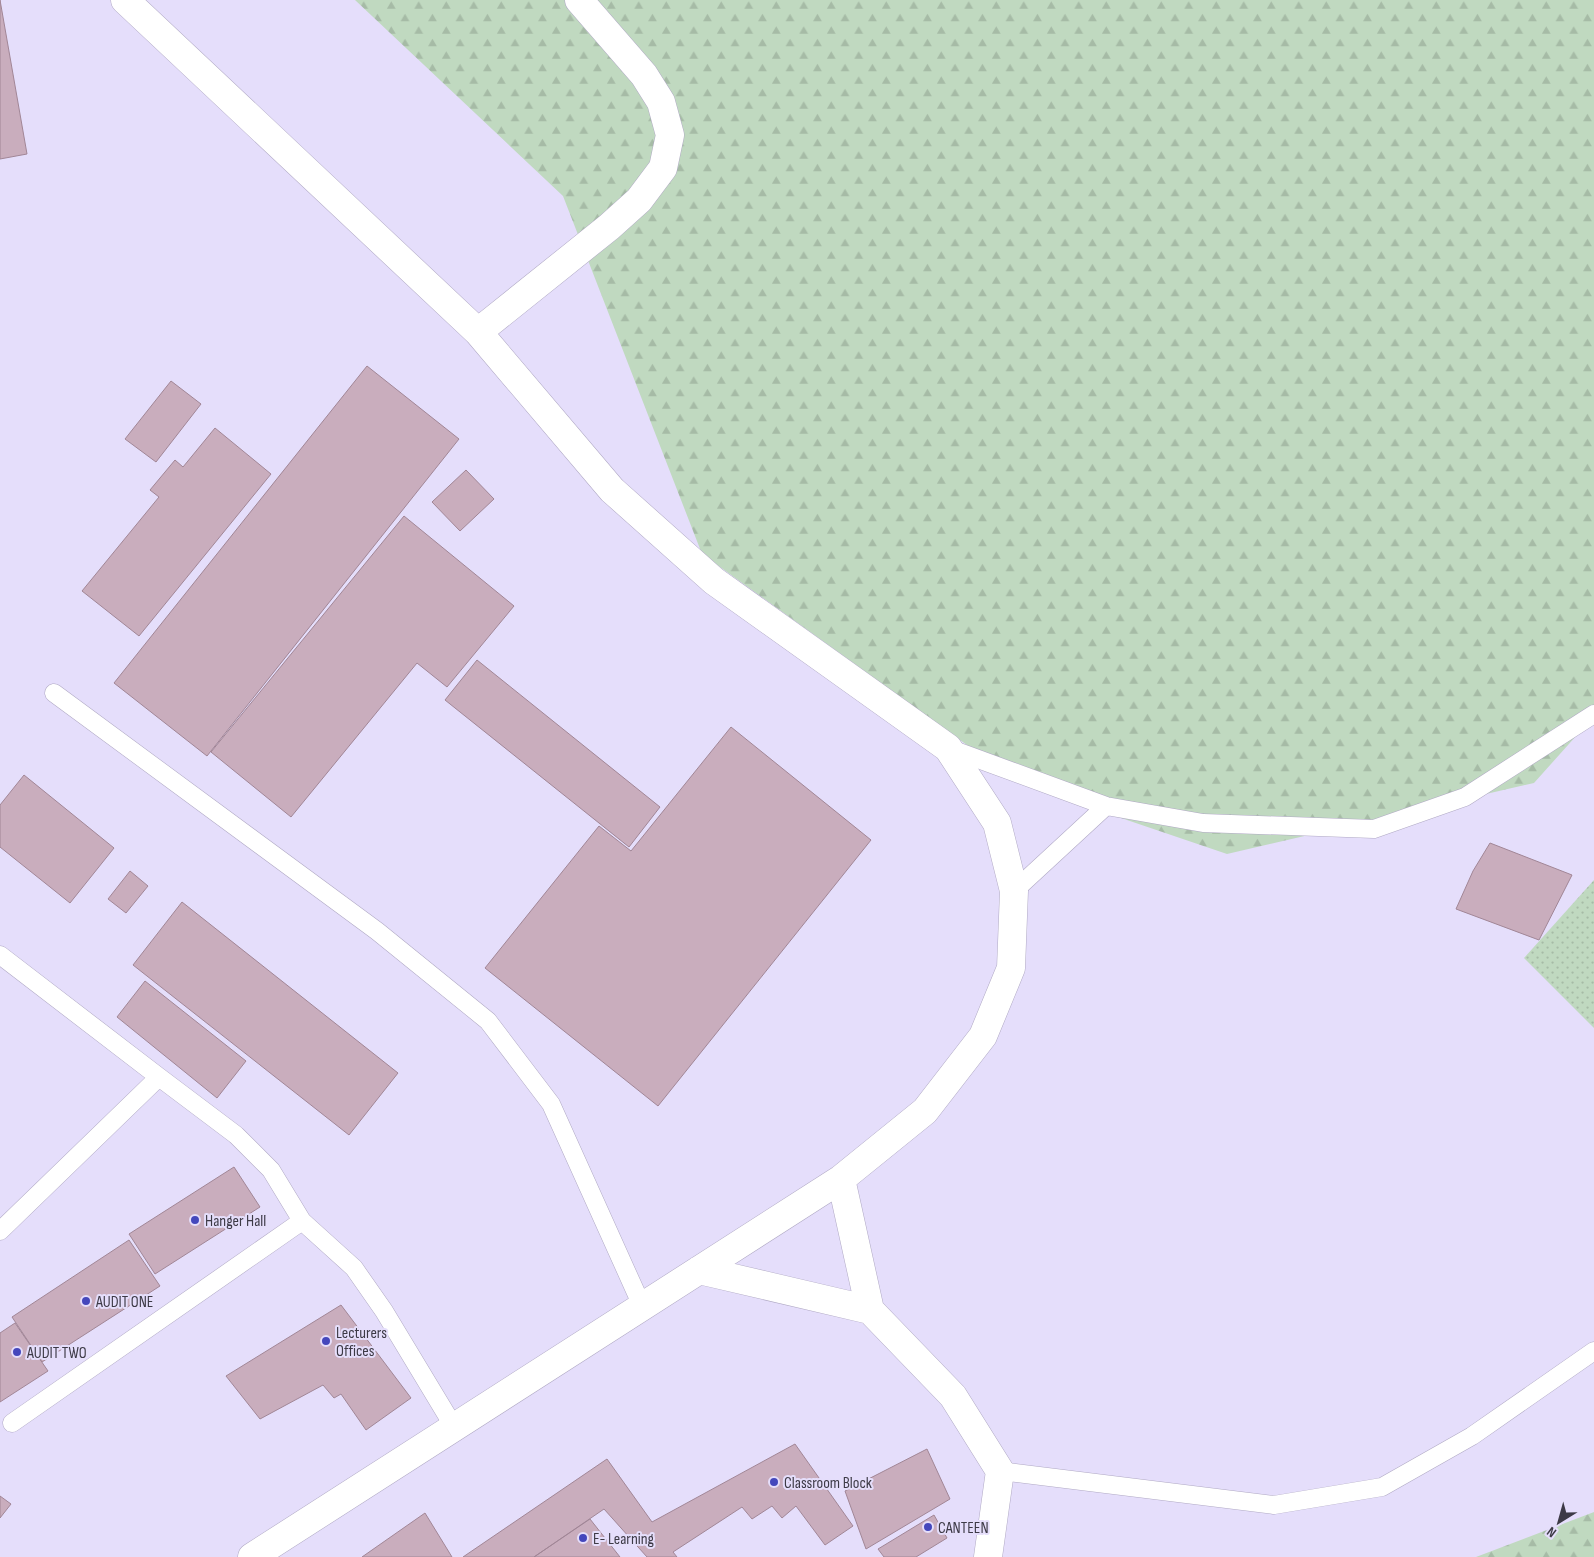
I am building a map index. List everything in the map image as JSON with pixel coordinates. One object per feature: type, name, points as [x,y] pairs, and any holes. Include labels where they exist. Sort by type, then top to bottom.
[{"type":"street","points":[[125,0],[478,332],[612,490],[707,574],[948,748],[997,823],[1014,891],[1011,968],[983,1036],[925,1111],[841,1178],[454,1427],[264,1554]]},
{"type":"street","points":[[478,332],[640,200],[663,168],[670,135],[661,102],[644,75],[579,0]]},
{"type":"street","points":[[841,1178],[870,1310],[953,1396],[1000,1471],[988,1557]]},
{"type":"street","points":[[699,1270],[870,1310]]},
{"type":"lane","points":[[54,692],[377,932],[488,1021],[551,1104],[642,1306]]},
{"type":"lane","points":[[948,748],[1106,806],[1202,822],[1374,829],[1465,797],[1594,714]]},
{"type":"lane","points":[[1014,891],[1106,806]]},
{"type":"lane","points":[[0,955],[236,1135],[271,1170],[302,1221],[354,1268],[384,1311],[454,1427]]},
{"type":"lane","points":[[0,1231],[158,1077]]},
{"type":"lane","points":[[12,1423],[302,1221]]},
{"type":"lane","points":[[1000,1471],[1274,1505],[1382,1487],[1472,1436],[1594,1351]]},
{"type":"green space","points":[[355,0],[1594,0],[1594,716],[1534,783],[1227,854],[1021,784],[702,554],[563,196]]},
{"type":"green space","points":[[1594,880],[1594,1028],[1524,958]]},
{"type":"green space","points":[[1594,1512],[1594,1557],[1476,1557]]},
{"type":"building","points":[[0,0],[27,154],[0,159]]},
{"type":"building","points":[[367,366],[459,439],[207,756],[114,683]]},
{"type":"building","points":[[171,381],[201,404],[156,462],[125,439]]},
{"type":"building","points":[[215,428],[271,474],[139,636],[82,591],[159,497],[150,490],[175,460],[183,467]]},
{"type":"building","points":[[466,470],[494,499],[460,531],[432,502]]},
{"type":"building","points":[[404,516],[514,606],[447,687],[417,663],[291,817],[211,752]]},
{"type":"building","points":[[477,660],[660,807],[629,847],[445,700]]},
{"type":"building","points":[[731,727],[871,840],[658,1106],[485,968],[599,826],[631,851]]},
{"type":"building","points":[[24,775],[114,848],[70,903],[0,847],[0,805]]},
{"type":"building","points":[[1490,843],[1572,875],[1539,940],[1456,909],[1473,871]]},
{"type":"building","points":[[130,871],[148,886],[126,913],[108,899]]},
{"type":"building","points":[[182,902],[398,1073],[349,1135],[133,965]]},
{"type":"building","points":[[145,981],[246,1061],[217,1098],[117,1017]]},
{"type":"building","name":"Hanger Hall","points":[[234,1167],[260,1207],[155,1274],[129,1234]]},
{"type":"building","name":"AUDIT ONE","points":[[129,1240],[160,1286],[42,1362],[12,1317]]},
{"type":"building","name":"Lecturers Offices","points":[[341,1305],[411,1398],[366,1430],[341,1394],[334,1398],[323,1385],[260,1419],[226,1376]]},
{"type":"building","name":"AUDIT TWO","points":[[15,1323],[48,1371],[0,1402],[0,1333]]},
{"type":"building","name":"Classroom Block","points":[[795,1444],[853,1526],[825,1545],[796,1506],[782,1518],[772,1506],[752,1519],[742,1507],[673,1552],[677,1557],[647,1557],[604,1509],[534,1557],[463,1557],[607,1459],[652,1522]]},
{"type":"building","name":"Classroom Block","points":[[927,1449],[950,1499],[866,1549],[845,1491]]},
{"type":"building","points":[[0,1496],[11,1504],[0,1518]]},
{"type":"building","points":[[425,1513],[452,1557],[362,1557]]},
{"type":"building","name":"CANTEEN","points":[[934,1515],[947,1538],[916,1557],[884,1557],[878,1549]]},
{"type":"building","name":"E- Learning","points":[[590,1519],[620,1557],[534,1557]]},
{"type":"place","name":"Hanger Hall","points":[[195,1220]]},
{"type":"place","name":"AUDIT ONE","points":[[86,1301]]},
{"type":"place","name":"Lecturers Offices","points":[[326,1341]]},
{"type":"place","name":"AUDIT TWO","points":[[17,1352]]},
{"type":"place","name":"Classroom Block","points":[[774,1482]]},
{"type":"place","name":"CANTEEN","points":[[928,1527]]},
{"type":"place","name":"E- Learning","points":[[583,1538]]}]
